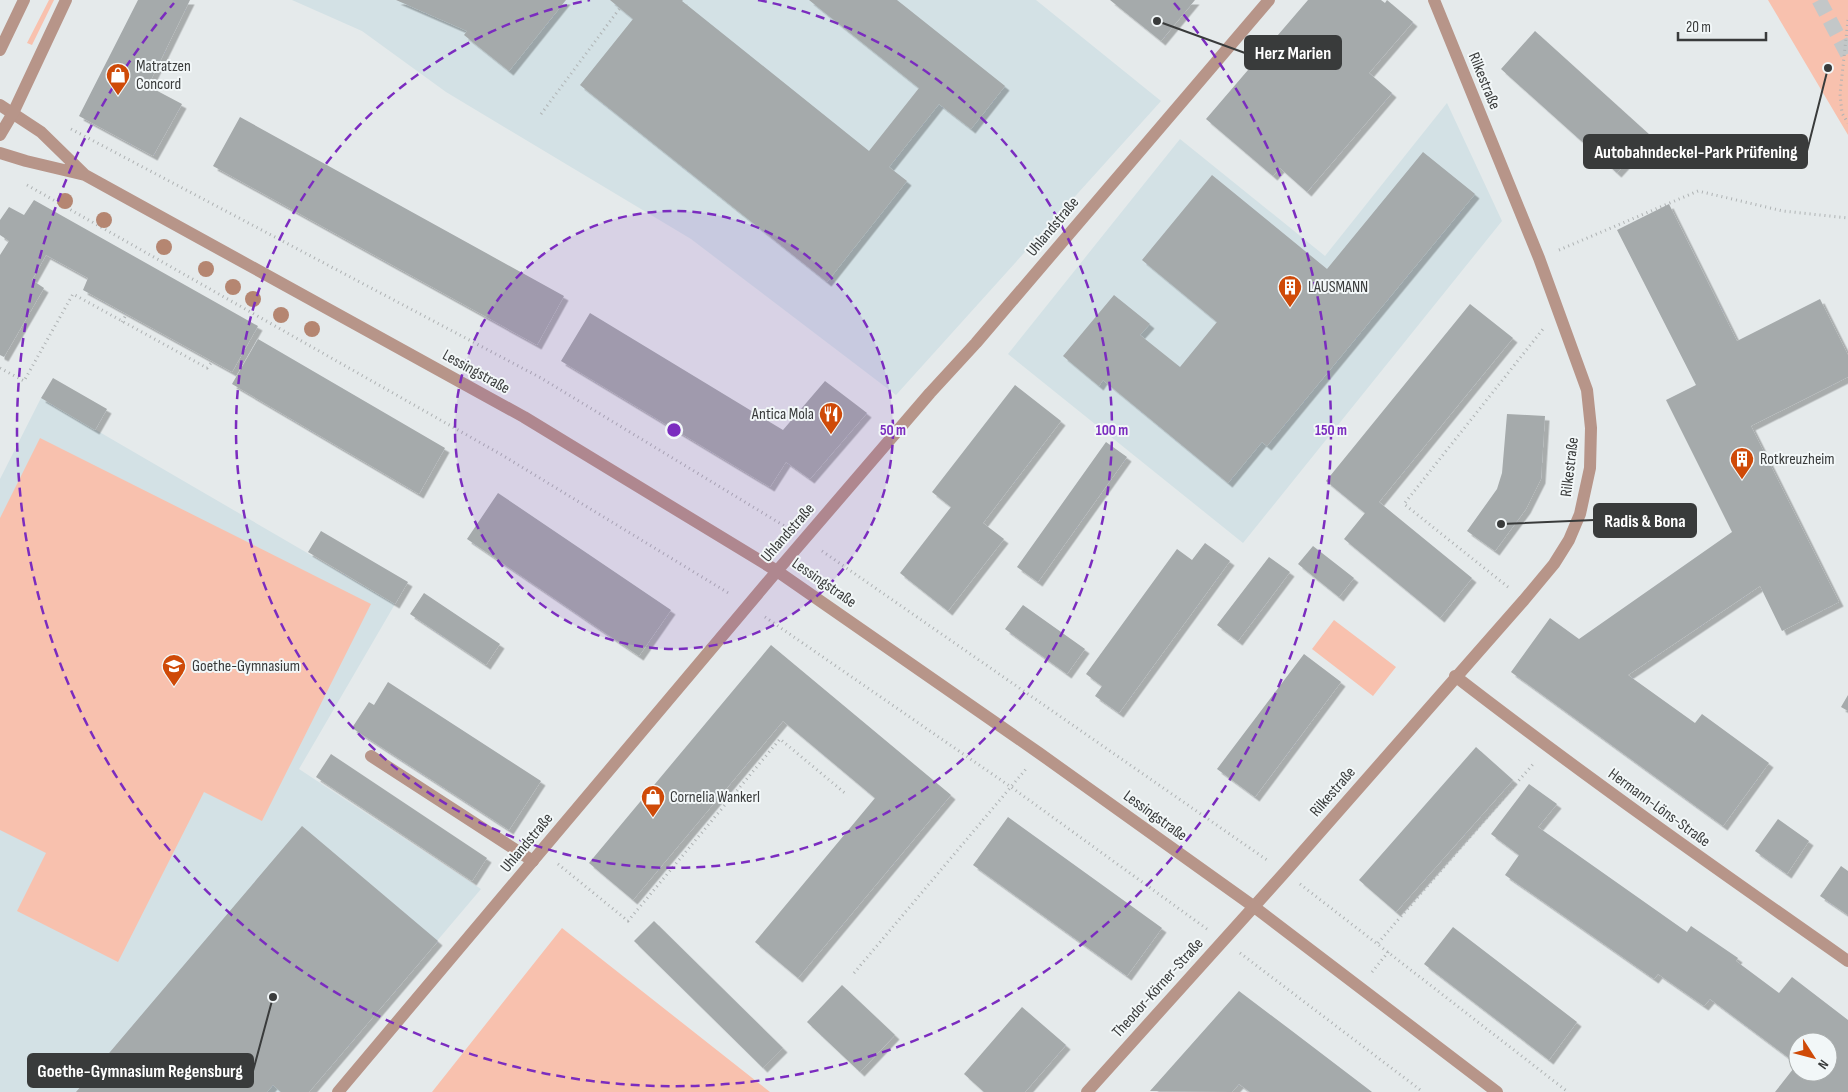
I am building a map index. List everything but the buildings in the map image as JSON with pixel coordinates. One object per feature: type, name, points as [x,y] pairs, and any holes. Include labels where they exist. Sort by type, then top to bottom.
[{"type":"street","points":[[0,50],[24,0]]},
{"type":"street","points":[[0,135],[13,113],[66,0]]},
{"type":"street","name":"Uhlandstraße","points":[[338,1092],[748,605],[930,393],[976,343],[1269,0]]},
{"type":"street","name":"Rilkestraße","points":[[1253,906],[1554,564],[1569,540],[1580,514],[1590,468],[1591,428],[1587,390],[1539,258],[1434,0]]},
{"type":"street","name":"Lessingstraße","points":[[0,105],[41,132],[84,175]]},
{"type":"street","name":"Lessingstraße","points":[[0,153],[84,175],[524,417],[777,571],[1039,753],[1253,906],[1497,1092]]},
{"type":"street","name":"Hermann-Löns-Straße","points":[[1456,676],[1548,748],[1848,961]]},
{"type":"street","points":[[371,756],[538,856]]},
{"type":"street","name":"Theodor-Körner-Straße","points":[[1087,1092],[1253,906]]},
{"type":"path","points":[[541,114],[620,8]]},
{"type":"path","points":[[1848,20],[1840,94],[1842,113],[1848,122]]},
{"type":"path","points":[[26,161],[17,179],[502,455],[748,605],[1011,787],[1223,940],[1422,1092]]},
{"type":"path","points":[[1539,258],[1698,190],[1783,211],[1848,218]]},
{"type":"path","points":[[0,368],[24,381],[73,294],[207,368],[212,362]]},
{"type":"path","points":[[1524,600],[1404,504],[1558,311]]},
{"type":"path","points":[[122,322],[126,315]]},
{"type":"path","points":[[538,856],[628,921],[780,739],[846,794]]},
{"type":"path","points":[[1378,943],[1548,748]]},
{"type":"path","points":[[854,973],[1039,753]]},
{"type":"shaded area","points":[[49,0],[54,0],[32,45],[27,43]]},
{"type":"shaded area","points":[[292,0],[1036,0],[1161,101],[896,395],[691,239],[446,92],[362,31]]},
{"type":"shaded area","points":[[1768,0],[1848,0],[1848,135]]},
{"type":"shaded area","points":[[1447,103],[1502,221],[1243,543],[1008,354],[1180,139],[1325,256]]},
{"type":"shaded area","name":"Goethe-Gymnasium","points":[[41,398],[395,604],[299,769],[481,889],[309,1092],[0,1092],[0,479]]},
{"type":"shaded area","points":[[40,438],[371,604],[262,821],[204,792],[118,962],[17,911],[46,853],[0,830],[0,518]]},
{"type":"shaded area","points":[[1334,620],[1396,667],[1373,696],[1312,649]]},
{"type":"shaded area","points":[[562,928],[770,1092],[432,1092]]},
{"type":"tunnel","points":[[1819,0],[1848,55]]},
{"type":"place","name":"Herz Marien","points":[[1157,21]]},
{"type":"place","name":"Autobahndeckel-Park Prüfening","points":[[1828,68]]},
{"type":"place","name":"Matratzen Concord","points":[[118,96]]},
{"type":"place","name":"LAUSMANN","points":[[1290,308]]},
{"type":"place","name":"Antica Mola","points":[[831,435]]},
{"type":"place","name":"Rotkreuzheim","points":[[1742,480]]},
{"type":"place","name":"Radis & Bona","points":[[1501,524]]},
{"type":"place","name":"Goethe-Gymnasium","points":[[174,687]]},
{"type":"place","name":"Cornelia Wankerl","points":[[653,818]]},
{"type":"place","name":"Goethe-Gymnasium Regensburg","points":[[273,997]]}]
